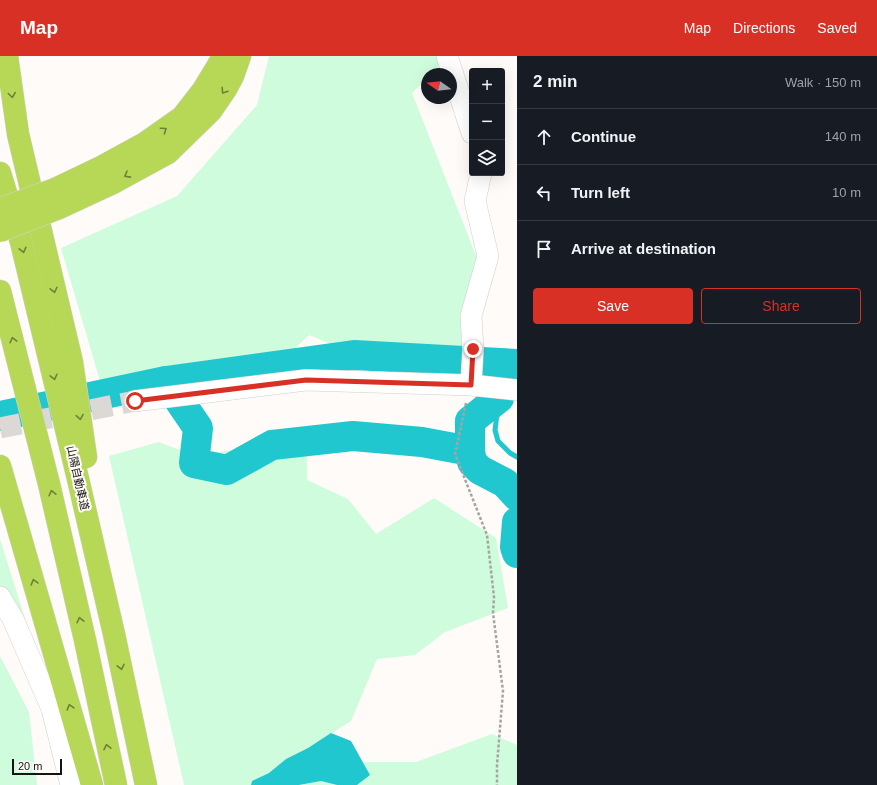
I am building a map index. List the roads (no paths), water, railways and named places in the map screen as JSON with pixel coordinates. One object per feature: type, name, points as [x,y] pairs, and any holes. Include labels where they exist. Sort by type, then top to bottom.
[{"type":"highway","points":[[7,56],[18,134],[72,362],[114,634]]},
{"type":"highway","points":[[0,231],[57,198],[101,167],[145,143],[182,117],[203,90],[222,56]]},
{"type":"highway","points":[[0,209],[57,198],[113,183],[168,153],[211,111],[233,76],[240,56]]},
{"type":"highway","name":"山陽自動車道","points":[[0,173],[23,250],[78,479],[114,634],[146,785]]},
{"type":"highway","points":[[0,291],[50,484],[116,785]]},
{"type":"highway","points":[[0,466],[92,785]]},
{"type":"street","points":[[447,56],[469,124]]},
{"type":"street","points":[[479,386],[473,349],[471,316],[488,256],[475,201],[480,176]]},
{"type":"street","points":[[135,401],[306,380],[479,386],[515,390]]},
{"type":"street","points":[[0,597],[13,620],[52,710],[71,785]]},
{"type":"water","points":[[331,733],[351,741],[370,775],[357,785],[337,785],[321,781],[299,785],[251,785],[252,781],[269,773],[286,759],[308,748]]},
{"type":"waterway","points":[[0,416],[166,381],[354,355],[517,364]]},
{"type":"waterway","points":[[508,384],[517,370]]},
{"type":"waterway","points":[[166,381],[198,428],[194,463],[227,470],[272,445],[353,436],[422,442],[470,451],[470,421],[499,398]]},
{"type":"waterway","points":[[503,393],[499,398],[495,430],[498,441],[510,453],[517,457]]},
{"type":"waterway","points":[[470,451],[472,462],[480,470],[505,483],[517,496]]},
{"type":"waterway","points":[[517,522],[515,547],[517,553]]},
{"type":"tunnel","points":[[0,428],[135,401]]}]
